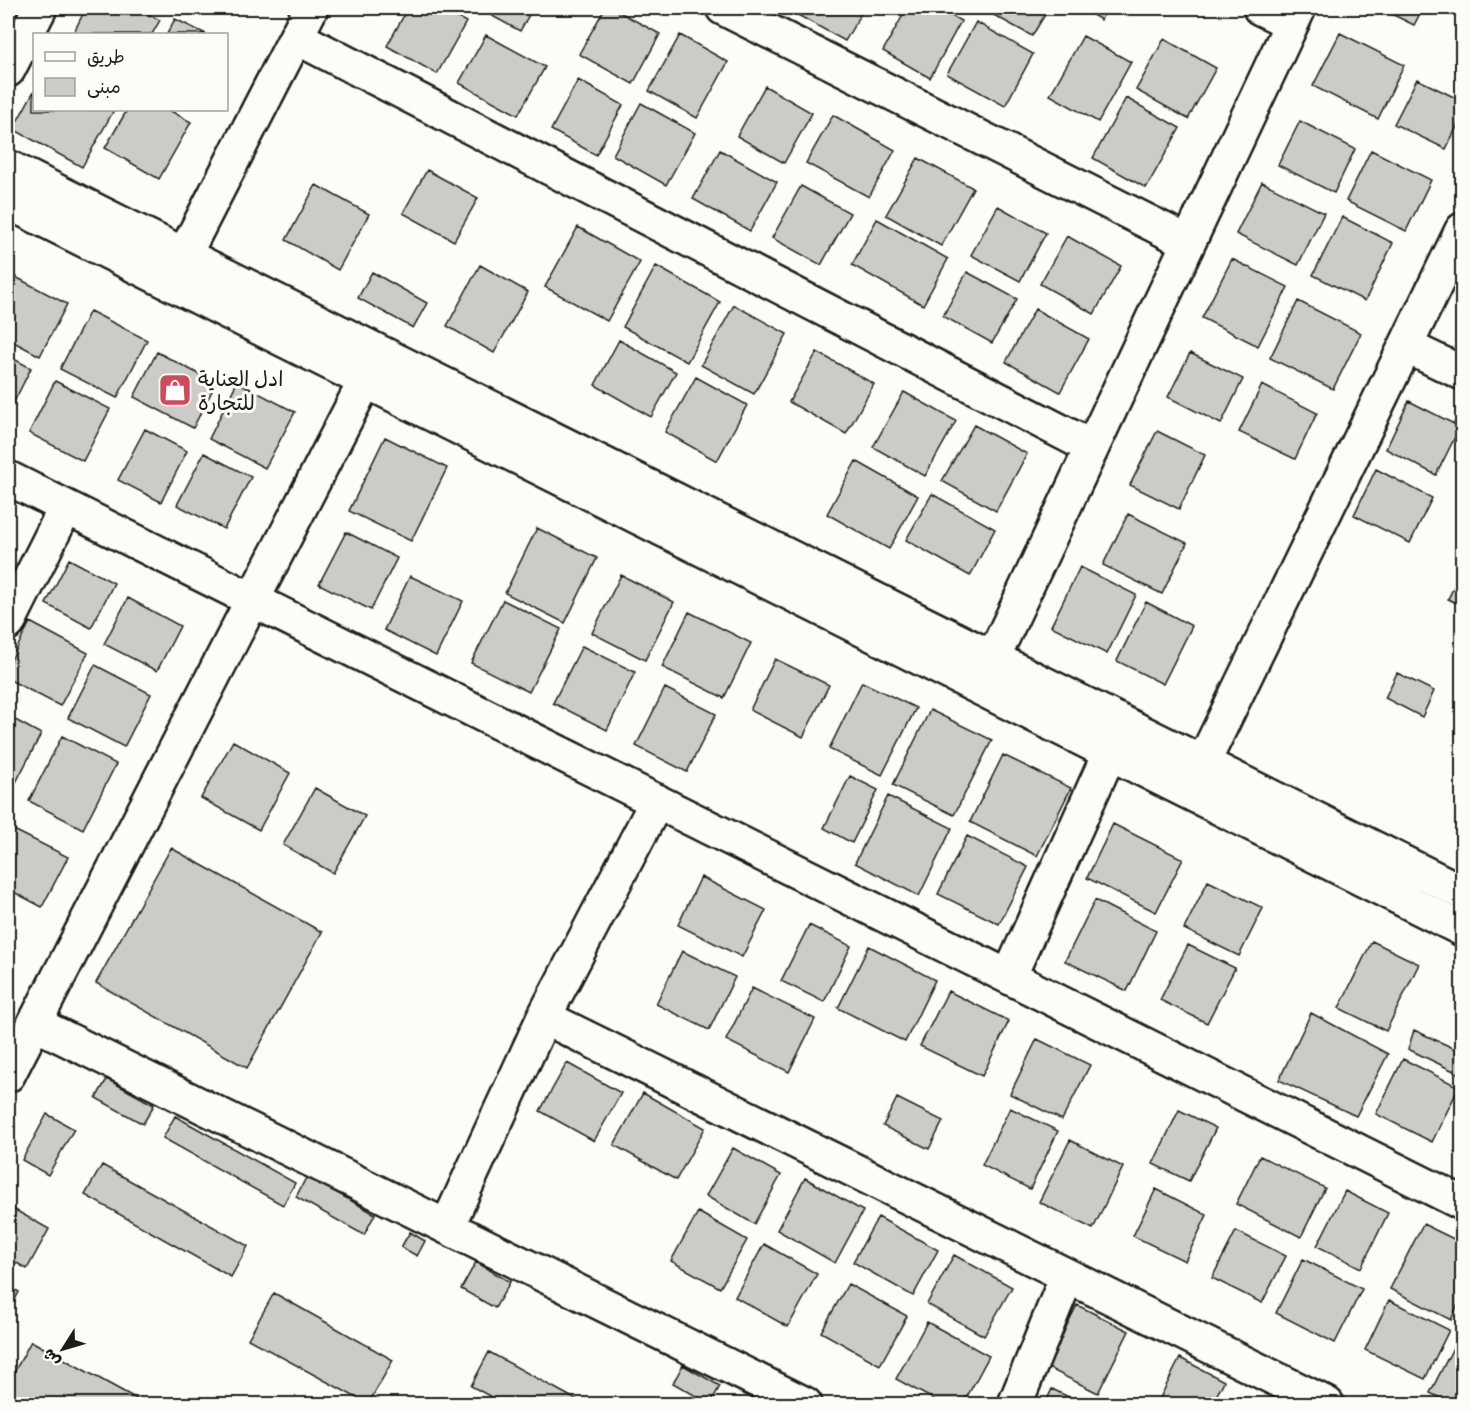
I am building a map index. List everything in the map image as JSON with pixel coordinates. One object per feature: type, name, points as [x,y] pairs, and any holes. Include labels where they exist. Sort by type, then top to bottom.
[{"type":"street","points":[[8,70],[40,8]]},
{"type":"street","points":[[184,255],[311,8]]},
{"type":"street","points":[[723,8],[1188,242]]},
{"type":"street","points":[[993,658],[1295,15],[1260,8]]},
{"type":"street","points":[[296,37],[1091,447]]},
{"type":"street","points":[[8,167],[184,255],[373,367],[1110,753],[1462,928]]},
{"type":"street","points":[[8,202],[373,367],[993,658],[1462,892]]},
{"type":"street","points":[[1203,763],[1462,230]]},
{"type":"street","points":[[1406,346],[1462,373]]},
{"type":"street","points":[[8,1075],[373,367]]},
{"type":"street","points":[[8,478],[1462,1203]]},
{"type":"street","points":[[8,622],[66,507]]},
{"type":"street","points":[[1009,977],[1124,723]]},
{"type":"street","points":[[447,1227],[544,1017],[657,801]]},
{"type":"street","points":[[544,1017],[1328,1404]]},
{"type":"street","points":[[34,1023],[805,1404]]},
{"type":"street","points":[[1016,1404],[1067,1276]]},
{"type":"building","points":[[86,8],[136,8],[160,20],[153,33],[74,33]]},
{"type":"building","points":[[408,8],[441,8],[466,22],[437,74],[387,46]]},
{"type":"building","points":[[485,8],[525,8],[531,11],[520,31],[483,11]]},
{"type":"building","points":[[605,8],[612,8],[660,34],[633,84],[579,54]]},
{"type":"building","points":[[800,8],[864,8],[845,41],[796,14]]},
{"type":"building","points":[[907,8],[937,8],[961,21],[930,78],[883,51]]},
{"type":"building","points":[[981,8],[1049,8],[1032,36]]},
{"type":"building","points":[[1083,8],[1107,8],[1101,20]]},
{"type":"building","points":[[1379,8],[1423,8],[1414,25]]},
{"type":"building","points":[[175,19],[204,33],[168,33]]},
{"type":"building","points":[[976,22],[1033,54],[1005,106],[947,74]]},
{"type":"building","points":[[1340,33],[1404,65],[1378,119],[1313,86]]},
{"type":"building","points":[[486,35],[545,67],[518,115],[459,83]]},
{"type":"building","points":[[680,35],[728,62],[697,118],[649,91]]},
{"type":"building","points":[[1083,36],[1131,62],[1098,122],[1050,95]]},
{"type":"building","points":[[1164,39],[1216,68],[1188,119],[1136,90]]},
{"type":"building","points":[[1417,79],[1462,101],[1462,116],[1446,149],[1394,124]]},
{"type":"building","points":[[578,80],[623,105],[596,155],[551,130]]},
{"type":"building","points":[[765,86],[812,113],[784,163],[737,136]]},
{"type":"building","points":[[33,93],[33,111],[113,111],[82,167],[13,129]]},
{"type":"building","points":[[1126,98],[1180,128],[1146,188],[1093,158]]},
{"type":"building","points":[[641,103],[695,133],[666,185],[613,155]]},
{"type":"building","points":[[126,111],[171,111],[191,122],[159,179],[105,148]]},
{"type":"building","points":[[833,115],[895,150],[869,197],[806,163]]},
{"type":"building","points":[[1300,121],[1355,149],[1334,193],[1278,165]]},
{"type":"building","points":[[720,150],[777,182],[750,231],[693,199]]},
{"type":"building","points":[[1371,150],[1431,180],[1406,231],[1346,201]]},
{"type":"building","points":[[918,158],[973,188],[941,246],[886,215]]},
{"type":"building","points":[[427,170],[478,198],[454,241],[403,213]]},
{"type":"building","points":[[1262,182],[1324,213],[1298,265],[1236,234]]},
{"type":"building","points":[[316,185],[369,214],[338,270],[286,240]]},
{"type":"building","points":[[801,186],[850,213],[821,265],[772,238]]},
{"type":"building","points":[[998,206],[1046,233],[1020,281],[971,255]]},
{"type":"building","points":[[1342,217],[1393,243],[1365,301],[1313,275]]},
{"type":"building","points":[[877,219],[948,259],[923,305],[852,265]]},
{"type":"building","points":[[578,227],[640,262],[607,321],[545,287]]},
{"type":"building","points":[[1067,236],[1121,266],[1094,314],[1040,284]]},
{"type":"building","points":[[1232,259],[1288,287],[1258,346],[1202,318]]},
{"type":"building","points":[[480,265],[528,292],[494,353],[447,326]]},
{"type":"building","points":[[656,266],[720,302],[687,362],[623,327]]},
{"type":"building","points":[[372,272],[427,303],[413,328],[358,298]]},
{"type":"building","points":[[967,272],[1017,299],[992,343],[943,316]]},
{"type":"building","points":[[8,273],[67,304],[40,356],[8,339]]},
{"type":"building","points":[[1298,301],[1361,333],[1333,389],[1270,358]]},
{"type":"building","points":[[734,305],[787,334],[754,394],[701,365]]},
{"type":"building","points":[[1035,309],[1089,339],[1060,392],[1006,362]]},
{"type":"building","points":[[90,311],[147,340],[117,398],[60,369]]},
{"type":"building","points":[[619,340],[676,372],[651,417],[595,385]]},
{"type":"building","name":"ادل العناية للتجارة","points":[[157,352],[216,383],[193,428],[134,397]]},
{"type":"building","points":[[817,352],[874,384],[846,434],[789,402]]},
{"type":"building","points":[[1190,353],[1243,379],[1221,424],[1168,397]]},
{"type":"building","points":[[8,356],[31,368],[8,414]]},
{"type":"building","points":[[696,377],[747,405],[717,461],[665,432]]},
{"type":"building","points":[[55,381],[110,409],[83,461],[29,433]]},
{"type":"building","points":[[237,382],[295,412],[265,468],[209,439]]},
{"type":"building","points":[[1262,385],[1317,413],[1295,459],[1239,432]]},
{"type":"building","points":[[904,392],[956,421],[925,476],[873,447]]},
{"type":"building","points":[[1409,401],[1460,427],[1436,475],[1386,449]]},
{"type":"building","points":[[974,425],[1027,454],[996,511],[942,481]]},
{"type":"building","points":[[145,429],[187,451],[161,502],[118,480]]},
{"type":"building","points":[[1157,431],[1205,455],[1179,509],[1130,485]]},
{"type":"building","points":[[385,437],[447,468],[411,541],[349,511]]},
{"type":"building","points":[[204,453],[251,477],[224,529],[177,505]]},
{"type":"building","points":[[856,461],[918,496],[889,549],[827,514]]},
{"type":"building","points":[[1376,469],[1432,498],[1410,543],[1354,515]]},
{"type":"building","points":[[932,494],[995,529],[970,576],[906,540]]},
{"type":"building","points":[[1128,514],[1187,543],[1162,594],[1103,565]]},
{"type":"building","points":[[537,528],[597,558],[565,623],[505,593]]},
{"type":"building","points":[[346,532],[397,558],[371,610],[319,584]]},
{"type":"building","points":[[69,559],[114,583],[91,628],[46,604]]},
{"type":"building","points":[[1080,567],[1136,595],[1107,654],[1051,626]]},
{"type":"building","points":[[1462,570],[1462,606],[1448,599]]},
{"type":"building","points":[[621,575],[674,602],[645,660],[592,633]]},
{"type":"building","points":[[410,576],[463,601],[436,656],[384,630]]},
{"type":"building","points":[[128,598],[180,626],[157,671],[104,644]]},
{"type":"building","points":[[503,600],[561,629],[529,692],[471,663]]},
{"type":"building","points":[[1146,602],[1192,626],[1163,684],[1117,661]]},
{"type":"building","points":[[689,612],[751,643],[724,698],[662,667]]},
{"type":"building","points":[[30,622],[88,653],[60,706],[8,679],[8,666]]},
{"type":"building","points":[[582,646],[635,672],[607,730],[553,703]]},
{"type":"building","points":[[775,659],[829,685],[803,737],[750,710]]},
{"type":"building","points":[[95,665],[151,694],[124,747],[68,718]]},
{"type":"building","points":[[1397,673],[1434,691],[1422,717],[1385,698]]},
{"type":"building","points":[[862,682],[916,708],[882,775],[829,749]]},
{"type":"building","points":[[665,688],[716,714],[687,772],[636,746]]},
{"type":"building","points":[[930,710],[992,740],[954,815],[893,785]]},
{"type":"building","points":[[8,716],[41,734],[11,792],[8,790]]},
{"type":"building","points":[[62,736],[116,764],[83,829],[29,801]]},
{"type":"building","points":[[233,741],[290,773],[259,830],[201,798]]},
{"type":"building","points":[[1003,755],[1071,788],[1037,856],[970,822]]},
{"type":"building","points":[[850,776],[878,790],[852,843],[824,828]]},
{"type":"building","points":[[315,788],[365,816],[333,873],[283,845]]},
{"type":"building","points":[[888,796],[952,828],[919,896],[855,863]]},
{"type":"building","points":[[1113,824],[1183,859],[1156,912],[1087,878]]},
{"type":"building","points":[[12,829],[68,857],[42,907],[8,889],[8,837]]},
{"type":"building","points":[[967,836],[1028,867],[999,924],[938,894]]},
{"type":"building","points":[[171,848],[322,932],[247,1068],[96,983]]},
{"type":"building","points":[[701,877],[766,910],[742,957],[678,925]]},
{"type":"building","points":[[1208,881],[1263,908],[1239,956],[1184,929]]},
{"type":"building","points":[[1095,900],[1156,931],[1127,991],[1065,961]]},
{"type":"building","points":[[809,925],[851,946],[824,1002],[781,981]]},
{"type":"building","points":[[1372,941],[1419,964],[1386,1031],[1339,1008]]},
{"type":"building","points":[[1188,945],[1235,968],[1207,1023],[1160,1000]]},
{"type":"building","points":[[869,946],[935,980],[905,1042],[838,1008]]},
{"type":"building","points":[[682,951],[735,977],[709,1030],[656,1004]]},
{"type":"building","points":[[752,988],[815,1019],[789,1072],[726,1040]]},
{"type":"building","points":[[948,991],[1009,1021],[982,1076],[920,1046]]},
{"type":"building","points":[[1311,1013],[1388,1054],[1356,1116],[1279,1080]]},
{"type":"building","points":[[1414,1030],[1462,1052],[1462,1075],[1408,1049]]},
{"type":"building","points":[[1037,1039],[1090,1065],[1062,1120],[1010,1094]]},
{"type":"building","points":[[1403,1059],[1459,1087],[1432,1142],[1376,1114]]},
{"type":"building","points":[[567,1063],[621,1093],[594,1141],[540,1111]]},
{"type":"building","points":[[107,1079],[154,1105],[143,1124],[96,1098]]},
{"type":"building","points":[[643,1093],[705,1128],[676,1180],[614,1145]]},
{"type":"building","points":[[897,1098],[943,1121],[929,1149],[883,1126]]},
{"type":"building","points":[[1010,1108],[1058,1131],[1030,1189],[982,1165]]},
{"type":"building","points":[[1179,1110],[1216,1128],[1189,1181],[1153,1164]]},
{"type":"building","points":[[47,1114],[74,1129],[48,1175],[22,1160]]},
{"type":"building","points":[[175,1116],[295,1183],[283,1205],[163,1138]]},
{"type":"building","points":[[1070,1140],[1123,1167],[1093,1229],[1039,1202]]},
{"type":"building","points":[[733,1148],[781,1175],[754,1224],[706,1196]]},
{"type":"building","points":[[1260,1156],[1325,1188],[1301,1237],[1236,1204]]},
{"type":"building","points":[[102,1165],[248,1246],[231,1277],[85,1195]]},
{"type":"building","points":[[307,1176],[375,1214],[364,1235],[296,1197]]},
{"type":"building","points":[[805,1178],[863,1211],[835,1263],[777,1230]]},
{"type":"building","points":[[1156,1189],[1207,1215],[1185,1261],[1133,1236]]},
{"type":"building","points":[[1345,1191],[1388,1213],[1361,1268],[1317,1246]]},
{"type":"building","points":[[8,1206],[49,1229],[27,1269],[8,1258]]},
{"type":"building","points":[[698,1212],[747,1240],[720,1288],[671,1261]]},
{"type":"building","points":[[878,1217],[938,1250],[913,1296],[853,1262]]},
{"type":"building","points":[[1423,1224],[1462,1243],[1462,1296],[1451,1320],[1390,1289]]},
{"type":"building","points":[[1236,1231],[1286,1256],[1262,1303],[1212,1278]]},
{"type":"building","points":[[410,1232],[425,1241],[417,1256],[401,1247]]},
{"type":"building","points":[[764,1244],[817,1274],[788,1327],[735,1297]]},
{"type":"building","points":[[954,1255],[1012,1287],[984,1336],[927,1304]]},
{"type":"building","points":[[1303,1259],[1362,1289],[1335,1343],[1276,1313]]},
{"type":"building","points":[[476,1262],[510,1282],[495,1308],[461,1289]]},
{"type":"building","points":[[848,1284],[907,1316],[880,1365],[821,1332]]},
{"type":"building","points":[[8,1285],[19,1292],[8,1313]]},
{"type":"building","points":[[274,1293],[393,1360],[368,1404],[248,1339]]},
{"type":"building","points":[[1389,1300],[1449,1330],[1425,1379],[1365,1350]]},
{"type":"building","points":[[1077,1305],[1129,1331],[1098,1393],[1046,1367]]},
{"type":"building","points":[[927,1322],[989,1356],[963,1404],[942,1404],[896,1379]]},
{"type":"building","points":[[1459,1336],[1462,1338],[1462,1404],[1452,1404],[1430,1393]]},
{"type":"building","points":[[31,1341],[146,1404],[32,1404],[8,1391],[8,1384]]},
{"type":"building","points":[[489,1352],[584,1404],[504,1404],[471,1386]]},
{"type":"building","points":[[1180,1358],[1224,1381],[1212,1404],[1157,1404]]},
{"type":"building","points":[[683,1365],[720,1386],[710,1404],[673,1383]]},
{"type":"building","points":[[1052,1389],[1083,1404],[1045,1404]]},
{"type":"place","name":"ادل العناية للتجارة","points":[[175,390]]}]
